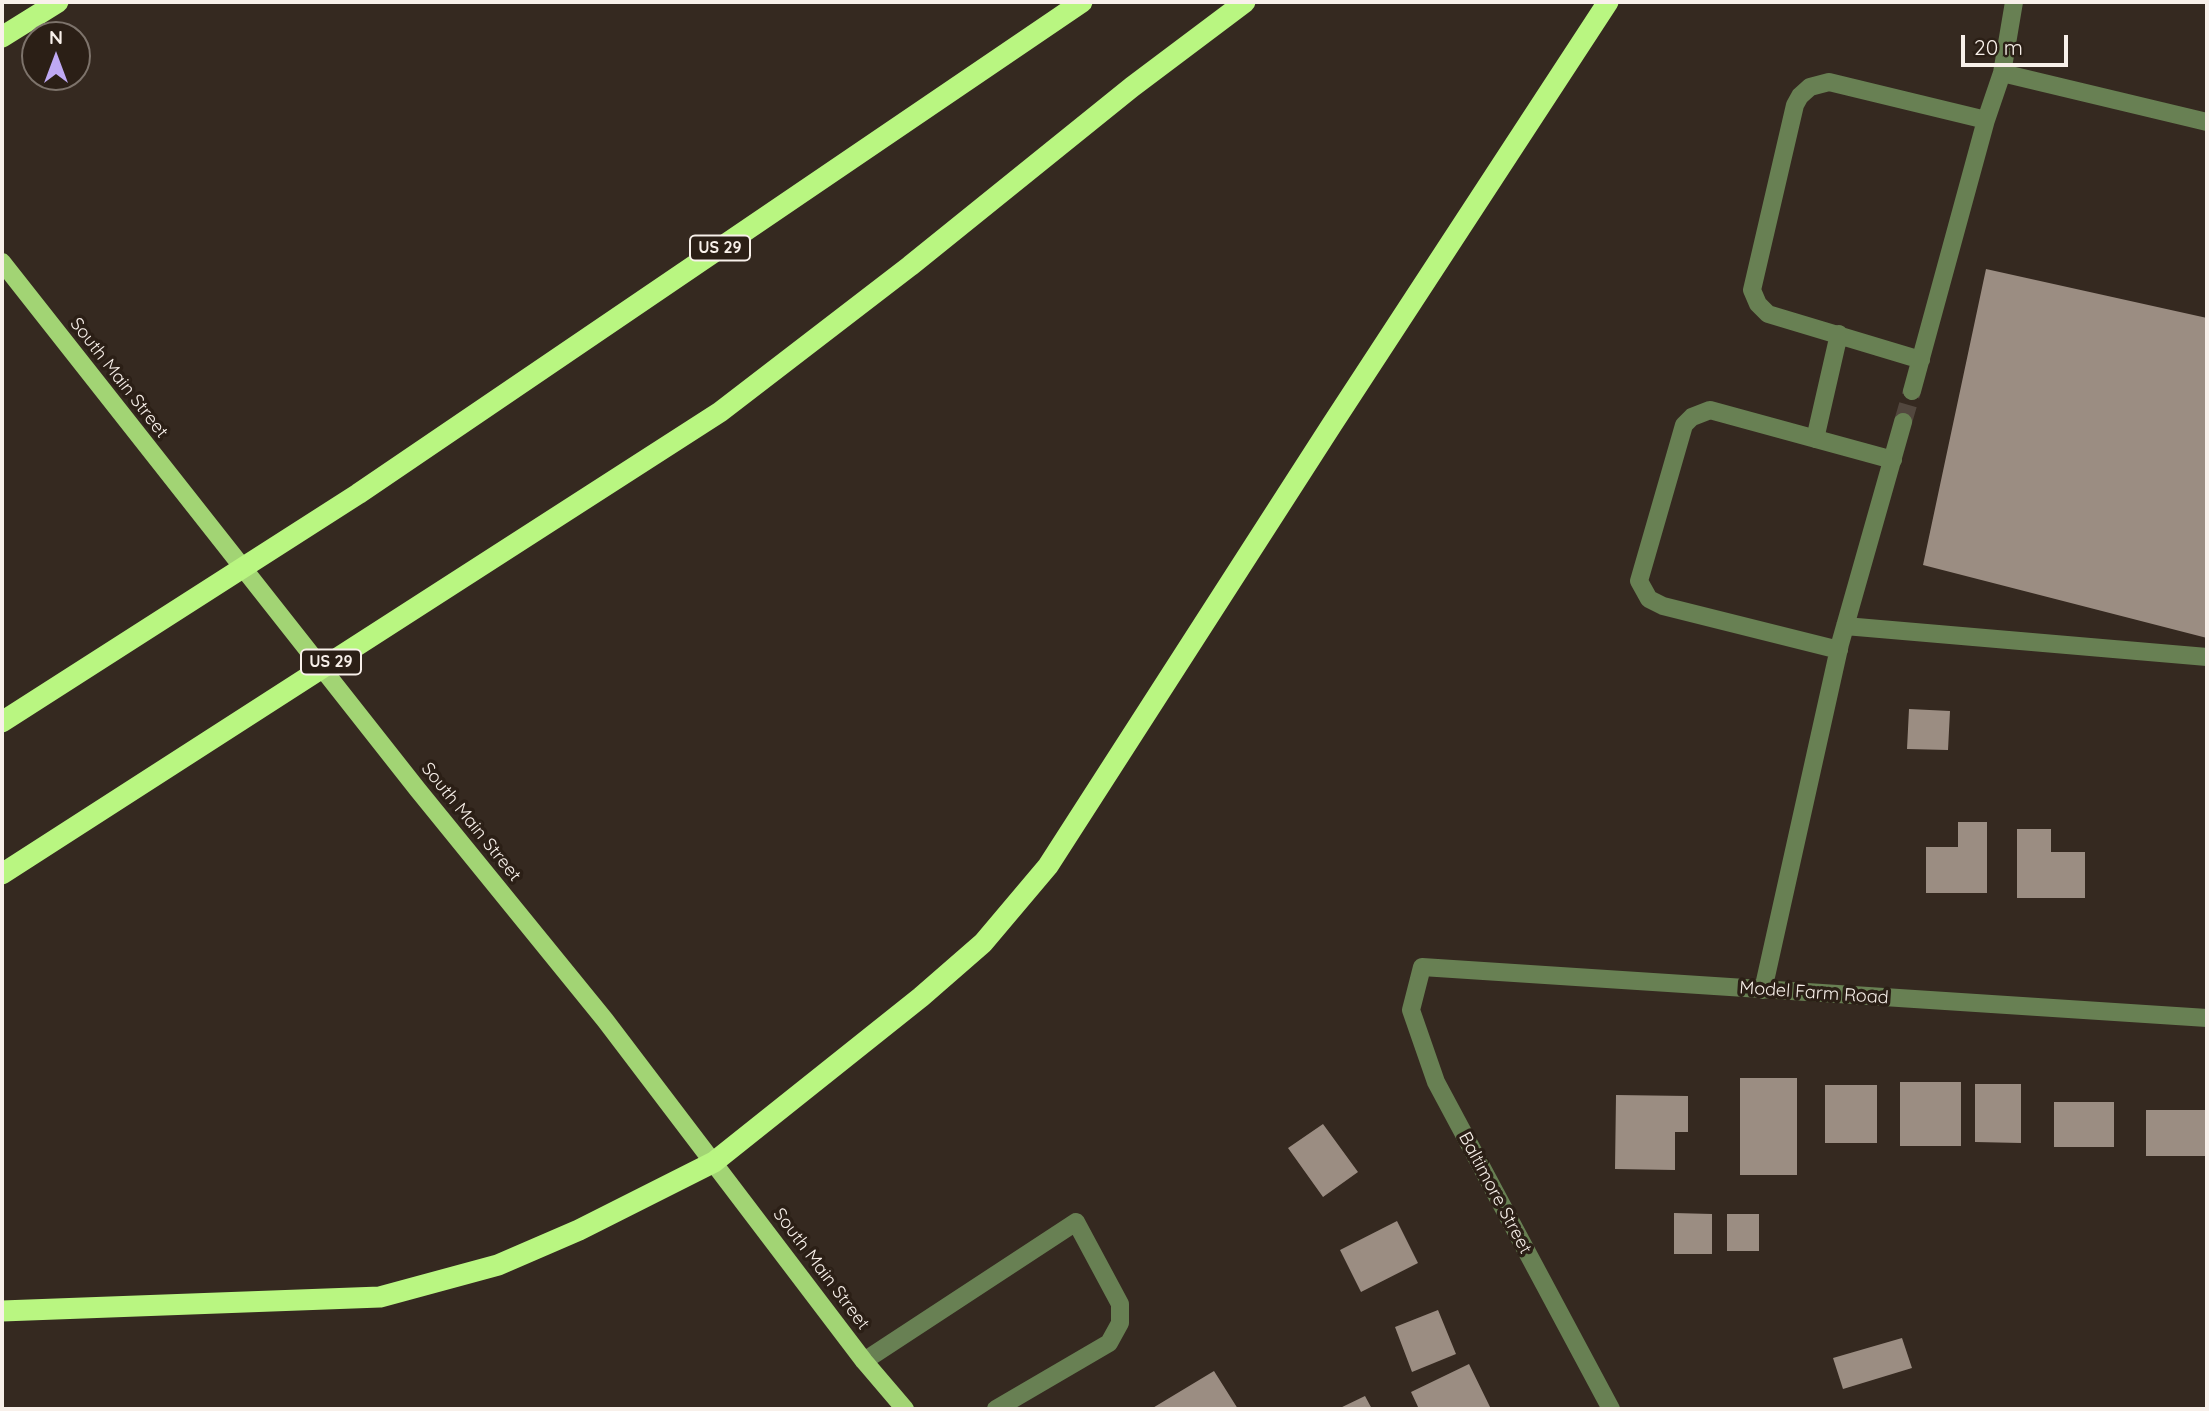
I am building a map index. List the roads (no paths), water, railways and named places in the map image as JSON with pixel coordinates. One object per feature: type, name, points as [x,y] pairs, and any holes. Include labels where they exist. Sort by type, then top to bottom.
[{"type":"highway","points":[[2,37],[58,2]]},
{"type":"highway","name":"US 29","points":[[2,722],[358,494],[1082,2]]},
{"type":"highway","name":"US 29","points":[[2,874],[720,412],[1245,2]]},
{"type":"highway","points":[[2,1311],[380,1297],[498,1265],[579,1230],[715,1162],[921,997],[983,943],[1048,866],[1608,2]]},
{"type":"main road","name":"South Main Street","points":[[2,262],[418,790],[605,1020],[864,1361],[904,1408]]},
{"type":"street","points":[[1912,391],[1986,120],[2002,73],[2014,2]]},
{"type":"street","points":[[2002,73],[2207,122]]},
{"type":"street","points":[[1921,360],[1768,314],[1758,303],[1752,290],[1795,105],[1800,96],[1810,88],[1829,82],[1986,120]]},
{"type":"street","points":[[1815,439],[1839,334]]},
{"type":"street","points":[[1839,650],[1663,606],[1650,598],[1639,581],[1684,425],[1692,417],[1710,410],[1893,460]]},
{"type":"street","points":[[1763,990],[1839,650],[1903,422]]},
{"type":"street","points":[[1845,626],[2207,657]]},
{"type":"street","name":"Model Farm Road","points":[[1422,967],[2207,1018]]},
{"type":"street","name":"Baltimore Street","points":[[1422,967],[1411,1010],[1436,1082],[1611,1409]]},
{"type":"street","points":[[864,1361],[1076,1222],[1120,1304],[1120,1323],[1109,1343],[996,1409]]},
{"type":"tunnel","points":[[1903,422],[1912,391]]}]
